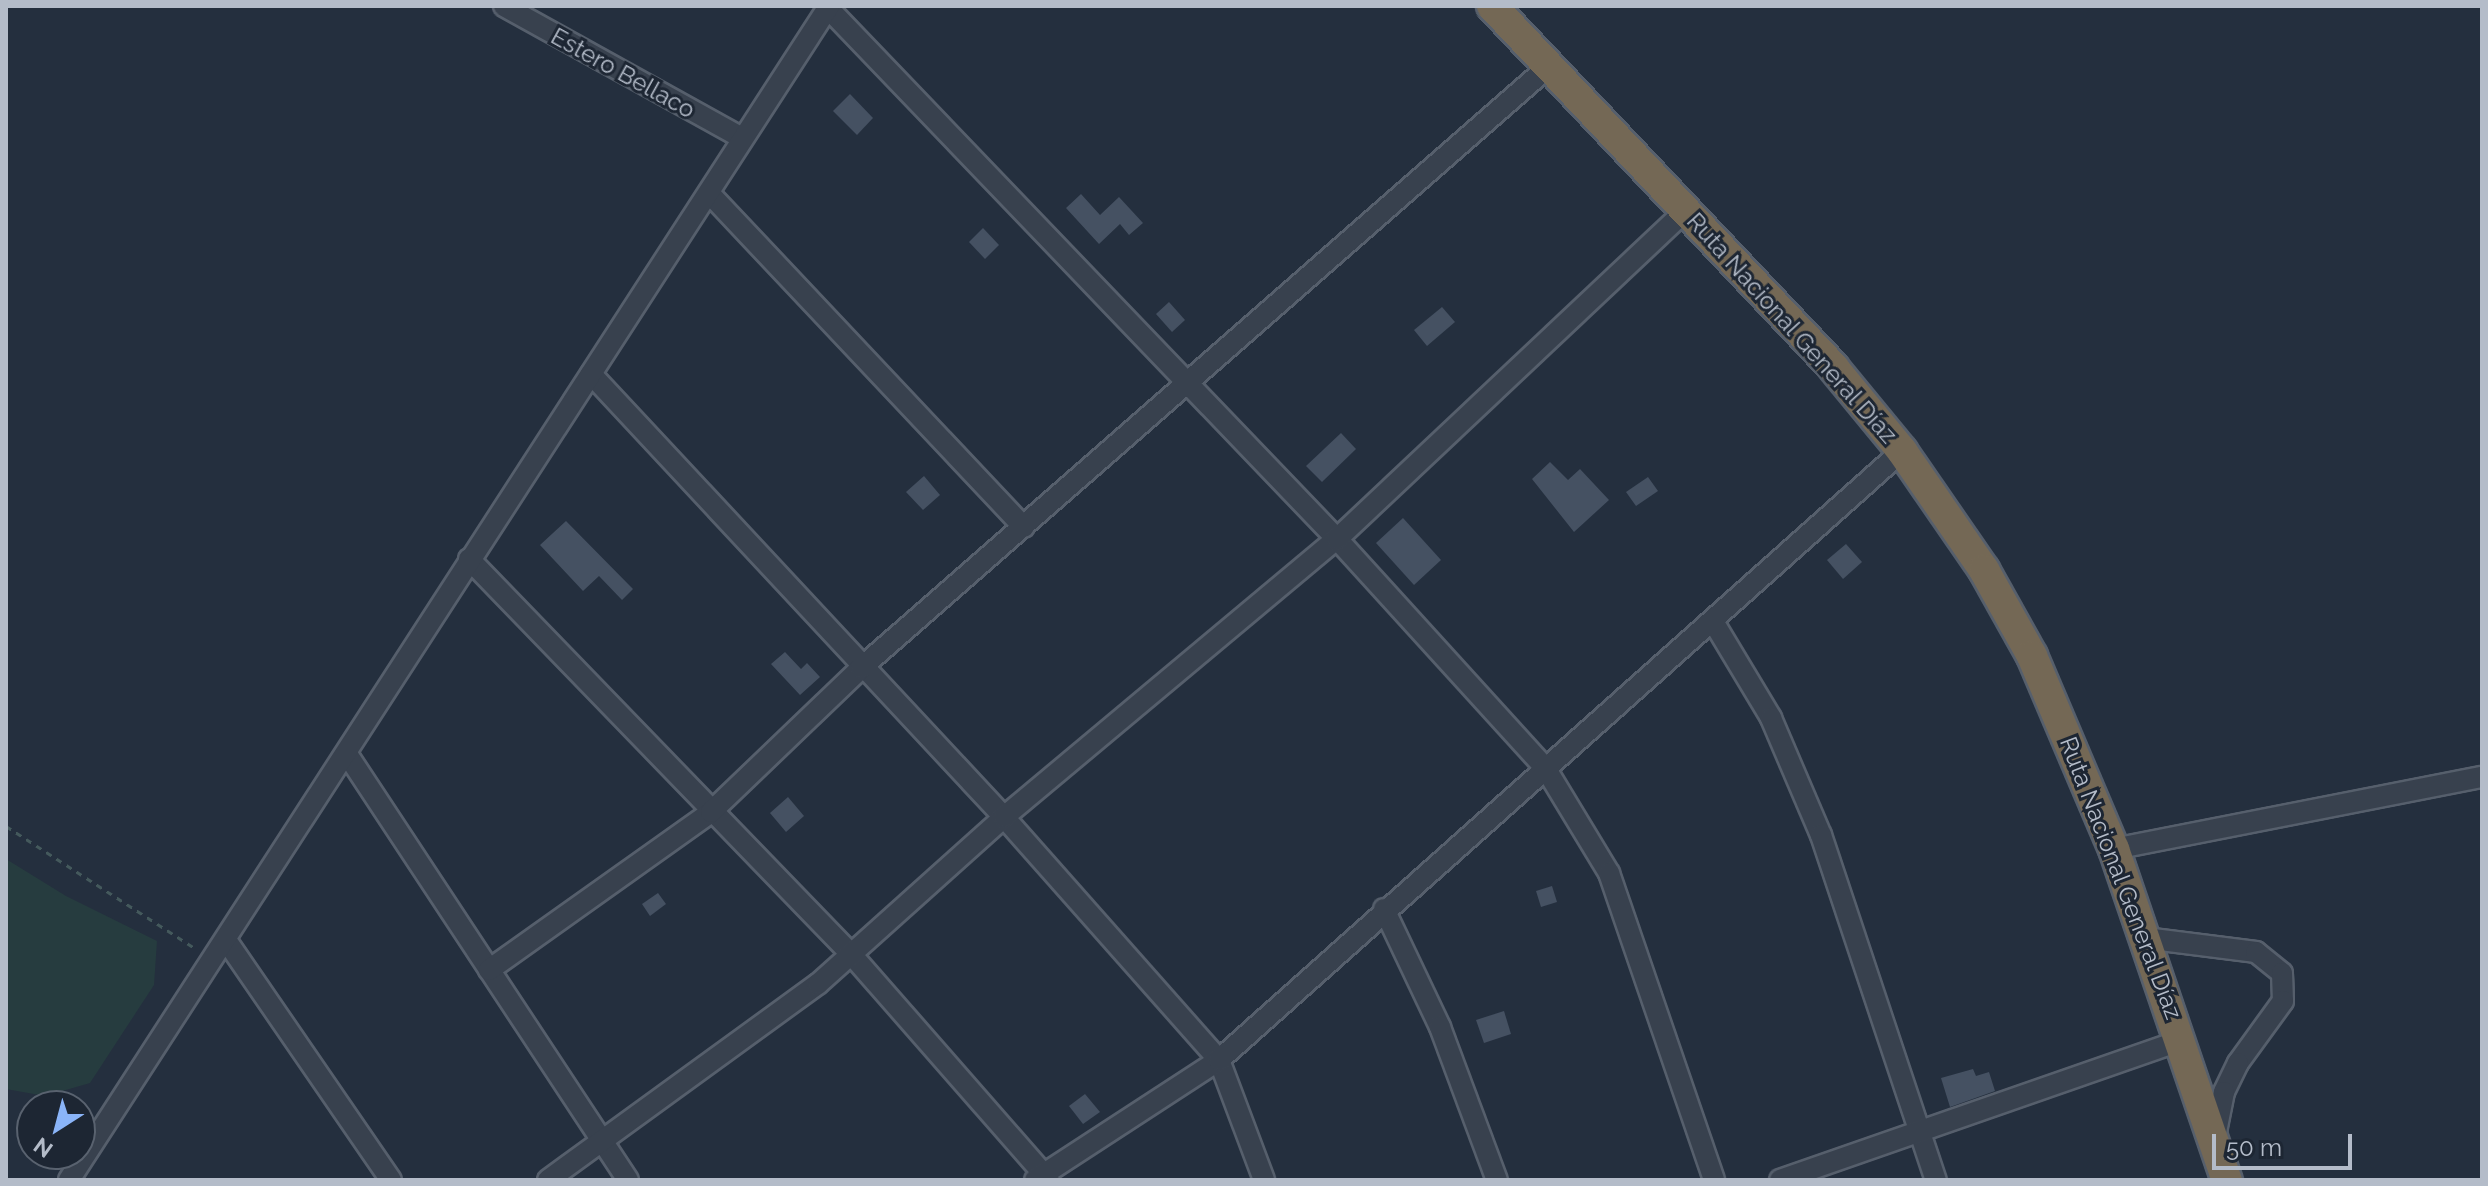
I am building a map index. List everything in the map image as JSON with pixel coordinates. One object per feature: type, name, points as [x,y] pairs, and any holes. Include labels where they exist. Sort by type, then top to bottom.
[{"type":"highway","name":"Ruta Nacional General Díaz","points":[[1492,6],[1833,367],[1902,451],[1984,570],[2032,656],[2114,849],[2182,1040],[2227,1180]]},
{"type":"street","name":"Estero Bellaco","points":[[504,6],[742,138]]},
{"type":"street","points":[[69,1180],[829,7],[1337,539],[1546,769],[1609,873],[1714,1180]]},
{"type":"street","points":[[489,970],[711,812],[861,668],[1024,527],[1185,381],[1548,67]]},
{"type":"street","points":[[709,193],[1024,527]]},
{"type":"street","points":[[548,1180],[603,1143],[851,954],[1004,817],[1337,539],[1686,210]]},
{"type":"street","points":[[591,374],[861,668],[1004,817],[1219,1060],[1264,1180]]},
{"type":"street","points":[[469,559],[851,954],[1044,1177],[1219,1060],[1384,909],[1714,623],[1902,451]]},
{"type":"street","points":[[1714,623],[1771,718],[1821,835],[1936,1180]]},
{"type":"street","points":[[347,754],[628,1180]]},
{"type":"street","points":[[2114,849],[2482,777]]},
{"type":"street","points":[[1384,909],[1440,1027],[1497,1180]]},
{"type":"street","points":[[2145,938],[2256,952],[2282,973],[2283,1001],[2238,1063],[2224,1092],[2214,1140]]},
{"type":"street","points":[[226,940],[391,1180]]},
{"type":"street","points":[[1780,1180],[2182,1040]]},
{"type":"path","points":[[6,826],[213,959]]},
{"type":"green space","points":[[6,859],[66,896],[157,941],[154,985],[90,1083],[66,1090],[6,1089]]},
{"type":"building","points":[[850,94],[873,118],[857,135],[833,111]]},
{"type":"building","points":[[1081,194],[1100,215],[1119,197],[1143,223],[1129,235],[1120,224],[1099,244],[1066,208]]},
{"type":"building","points":[[983,228],[999,245],[985,259],[969,242]]},
{"type":"building","points":[[1169,302],[1185,320],[1172,332],[1156,314]]},
{"type":"building","points":[[1442,307],[1455,322],[1427,346],[1414,330]]},
{"type":"building","points":[[1341,433],[1356,449],[1322,482],[1306,466]]},
{"type":"building","points":[[1550,462],[1568,480],[1580,469],[1609,500],[1574,532],[1532,479]]},
{"type":"building","points":[[924,476],[940,495],[923,510],[906,492]]},
{"type":"building","points":[[1648,477],[1658,491],[1636,506],[1626,492]]},
{"type":"building","points":[[1403,518],[1441,560],[1414,585],[1376,543]]},
{"type":"building","points":[[566,521],[633,589],[622,600],[599,576],[583,591],[540,545]]},
{"type":"building","points":[[1846,544],[1862,562],[1843,579],[1827,560]]},
{"type":"building","points":[[785,652],[801,669],[807,663],[820,677],[800,695],[771,664]]},
{"type":"building","points":[[788,797],[804,816],[786,832],[770,813]]},
{"type":"building","points":[[1552,886],[1557,902],[1541,907],[1536,891]]},
{"type":"building","points":[[658,893],[666,904],[650,916],[642,904]]},
{"type":"building","points":[[1504,1011],[1511,1034],[1484,1043],[1476,1020]]},
{"type":"building","points":[[1973,1069],[1976,1076],[1989,1072],[1995,1091],[1950,1107],[1941,1078]]},
{"type":"building","points":[[1085,1094],[1100,1112],[1083,1124],[1069,1106]]}]
